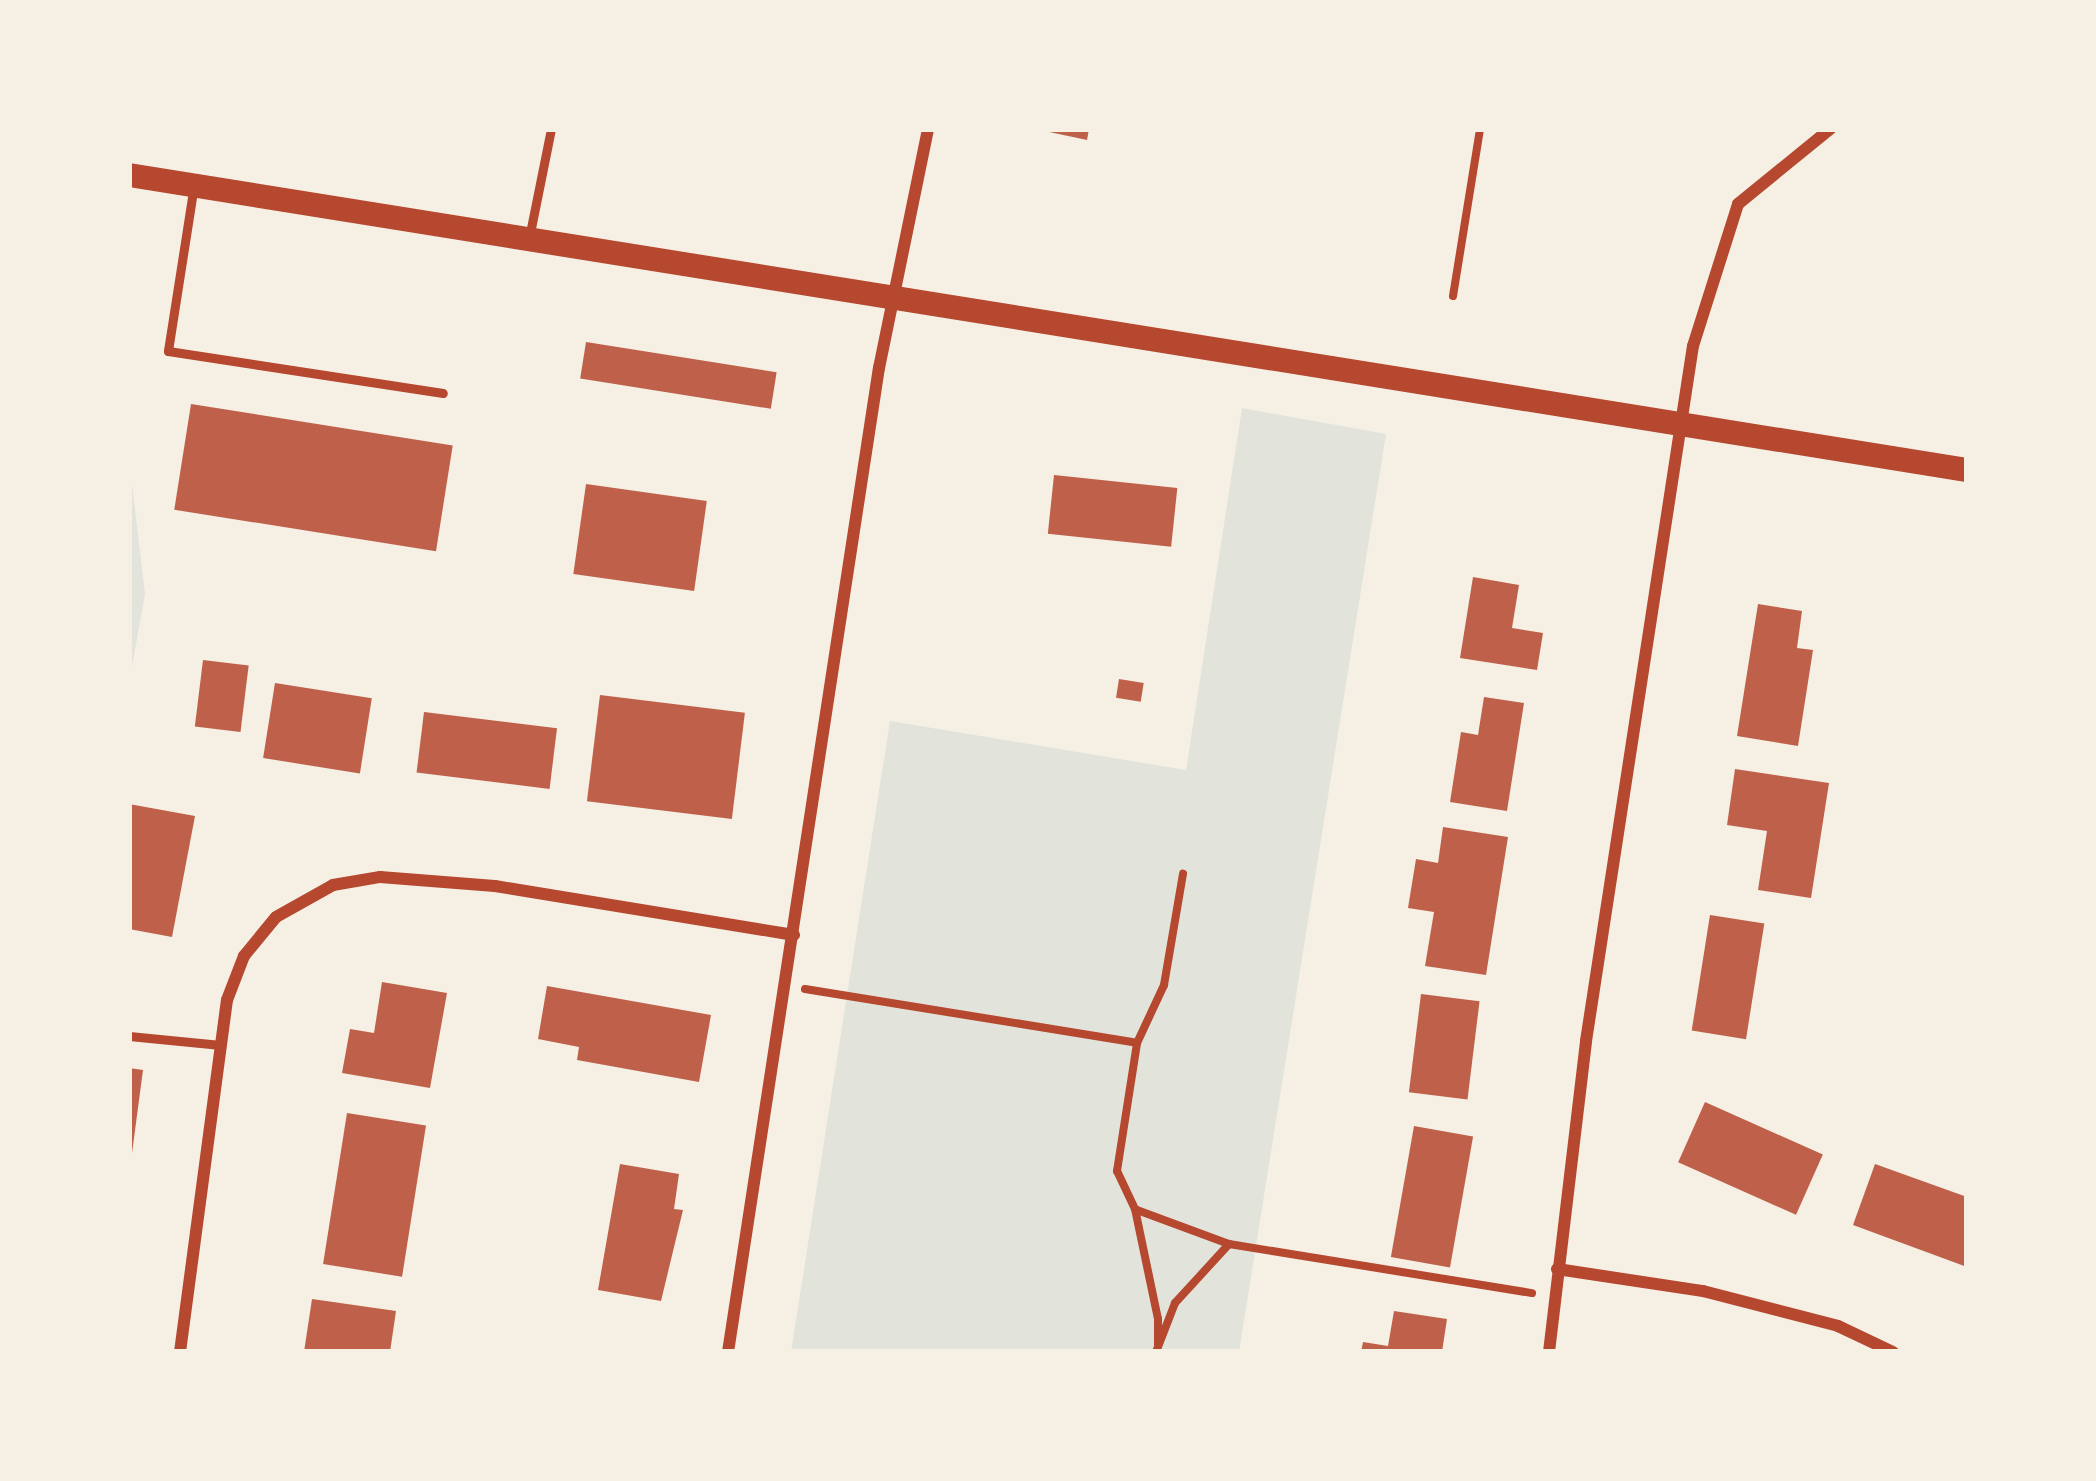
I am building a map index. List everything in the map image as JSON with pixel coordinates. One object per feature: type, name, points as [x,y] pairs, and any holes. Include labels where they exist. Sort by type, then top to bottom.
[{"type":"main road","points":[[129,175],[1967,470]]},
{"type":"street","points":[[728,1352],[893,296],[928,129]]},
{"type":"street","points":[[1550,1352],[1590,1018],[1693,346],[1738,204],[1830,129]]},
{"type":"street","points":[[180,1352],[227,1000],[244,956],[277,916],[333,884],[380,877],[495,886],[794,935]]},
{"type":"street","points":[[1557,1269],[1703,1291],[1838,1326],[1893,1352]]},
{"type":"lane","points":[[529,238],[551,129]]},
{"type":"lane","points":[[194,185],[168,351],[443,393]]},
{"type":"lane","points":[[129,1036],[221,1045]]},
{"type":"path","points":[[1453,296],[1480,129]]},
{"type":"path","points":[[1184,874],[1164,985],[1137,1043],[1117,1171],[1126,1199],[1136,1209],[1229,1244],[1554,1296]]},
{"type":"path","points":[[786,986],[1137,1043]]},
{"type":"path","points":[[1136,1209],[1157,1348]]},
{"type":"path","points":[[1157,1348],[1175,1303],[1229,1244]]},
{"type":"shaded area","points":[[1242,408],[1386,434],[1239,1352],[791,1352],[890,721],[1186,770]]},
{"type":"shaded area","points":[[129,459],[145,594],[129,683]]},
{"type":"building","points":[[1035,129],[1089,129],[1087,140]]},
{"type":"building","points":[[586,342],[777,372],[771,409],[580,379]]},
{"type":"building","points":[[191,404],[453,445],[436,551],[174,510]]},
{"type":"building","points":[[1054,475],[1177,488],[1171,547],[1048,534]]},
{"type":"building","points":[[586,484],[707,501],[694,591],[573,574]]},
{"type":"building","points":[[1473,577],[1519,585],[1512,628],[1543,633],[1537,670],[1460,658]]},
{"type":"building","points":[[1758,604],[1802,611],[1797,648],[1813,650],[1798,746],[1737,736]]},
{"type":"building","points":[[203,660],[249,666],[240,732],[195,727]]},
{"type":"building","points":[[1119,679],[1144,683],[1141,702],[1116,698]]},
{"type":"building","points":[[275,683],[372,698],[360,773],[263,758]]},
{"type":"building","points":[[600,695],[745,713],[732,819],[587,801]]},
{"type":"building","points":[[1484,697],[1524,703],[1507,811],[1450,802],[1461,732],[1478,735]]},
{"type":"building","points":[[424,712],[557,728],[550,789],[417,773]]},
{"type":"building","points":[[1735,769],[1829,783],[1811,898],[1758,890],[1767,831],[1727,825]]},
{"type":"building","points":[[129,804],[195,816],[172,937],[129,929]]},
{"type":"building","points":[[1443,827],[1508,837],[1486,975],[1425,966],[1434,912],[1408,908],[1416,859],[1438,863]]},
{"type":"building","points":[[1710,915],[1764,924],[1746,1039],[1692,1031]]},
{"type":"building","points":[[382,982],[447,993],[430,1088],[342,1073],[350,1029],[374,1033]]},
{"type":"building","points":[[547,986],[711,1015],[699,1082],[577,1060],[579,1047],[538,1039]]},
{"type":"building","points":[[1421,994],[1480,1001],[1467,1099],[1409,1092]]},
{"type":"building","points":[[129,1068],[143,1070],[132,1153],[129,1153]]},
{"type":"building","points":[[1705,1102],[1823,1154],[1796,1215],[1678,1162]]},
{"type":"building","points":[[347,1113],[426,1126],[402,1277],[323,1264]]},
{"type":"building","points":[[1414,1126],[1473,1136],[1450,1267],[1391,1257]]},
{"type":"building","points":[[620,1164],[679,1174],[674,1209],[683,1210],[661,1301],[598,1290]]},
{"type":"building","points":[[1875,1164],[1967,1197],[1967,1267],[1853,1225]]},
{"type":"building","points":[[312,1299],[396,1311],[390,1352],[304,1352]]},
{"type":"building","points":[[1394,1311],[1447,1319],[1442,1352],[1361,1352],[1363,1342],[1388,1346]]}]
